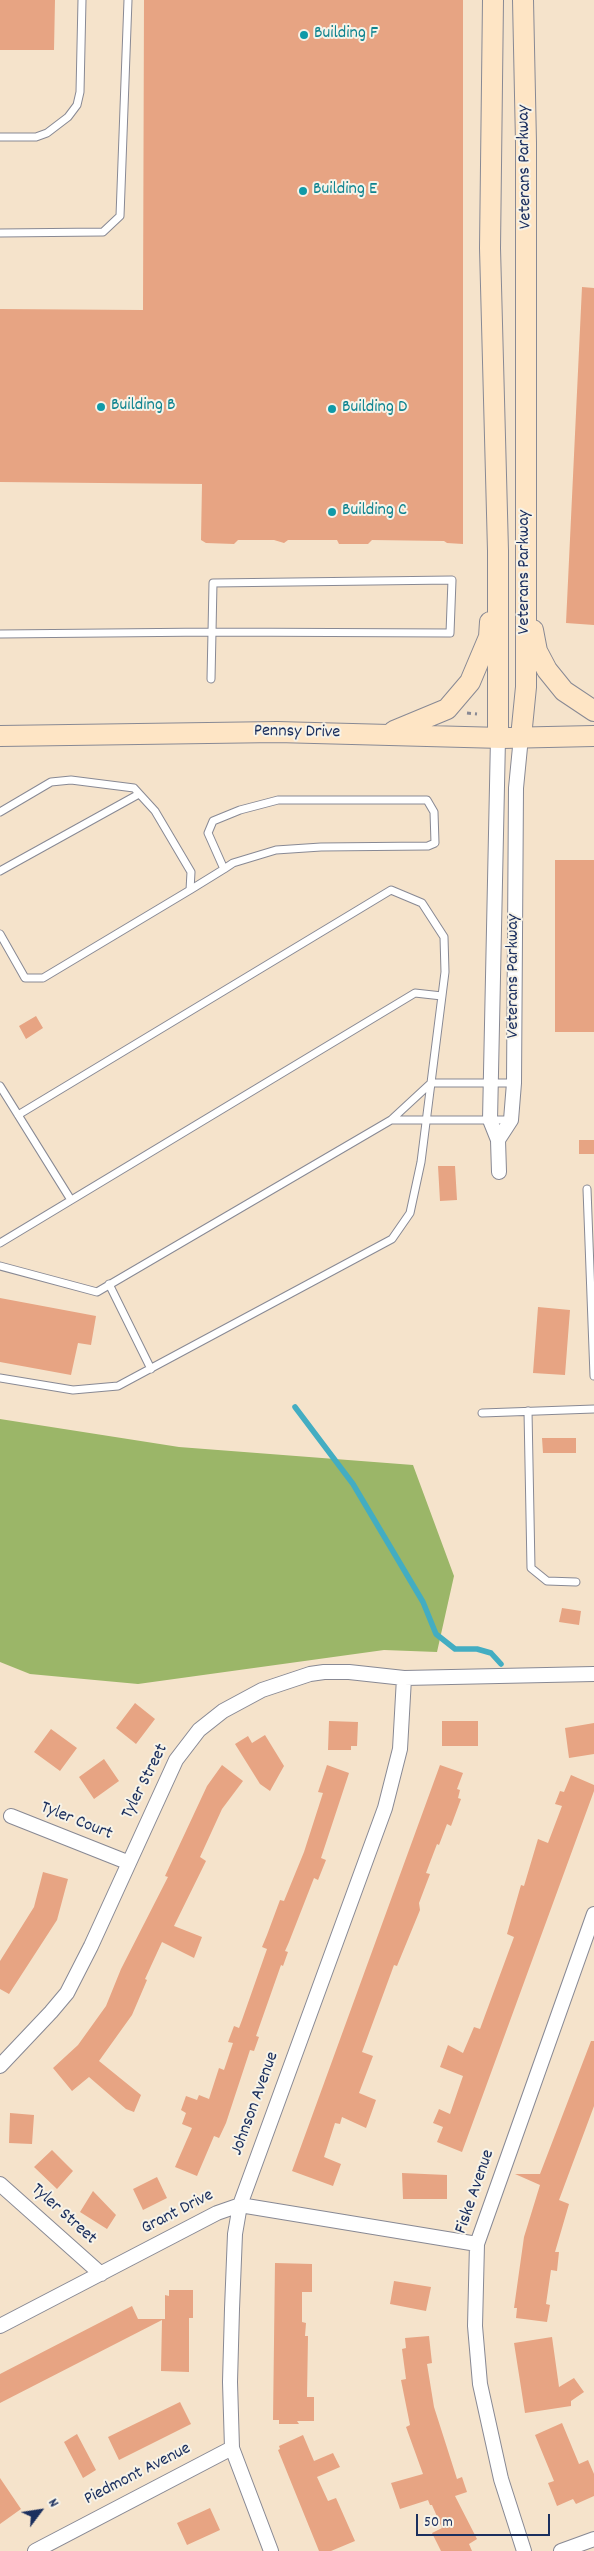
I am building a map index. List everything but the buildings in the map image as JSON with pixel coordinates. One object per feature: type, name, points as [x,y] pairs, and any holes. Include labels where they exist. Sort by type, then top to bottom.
[{"type":"main road","name":"Veterans Parkway","points":[[493,0],[490,248],[498,551],[498,738]]},
{"type":"main road","name":"Veterans Parkway","points":[[521,737],[526,687],[526,143],[523,0]]},
{"type":"main road","points":[[385,734],[446,709],[470,682],[488,637],[498,551]]},
{"type":"main road","points":[[526,599],[537,651],[548,670],[564,691],[594,711]]},
{"type":"main road","name":"Pennsy Drive","points":[[0,736],[199,732],[385,734],[498,738],[594,736]]},
{"type":"street","name":"Veterans Parkway","points":[[498,1140],[511,1120],[514,1083],[516,788],[521,737]]},
{"type":"street","name":"Veterans Parkway","points":[[498,738],[490,1120],[498,1140],[500,1172]]},
{"type":"street","name":"Tyler Street","points":[[0,2066],[67,1993],[91,1946],[127,1862],[176,1760],[199,1730],[223,1711],[262,1690],[310,1674],[349,1672],[404,1678],[594,1674]]},
{"type":"street","name":"Johnson Avenue","points":[[271,2551],[232,2448],[230,2382],[235,2234],[240,2205],[385,1808],[400,1749],[404,1678]]},
{"type":"street","name":"Tyler Court","points":[[11,1816],[127,1862]]},
{"type":"street","name":"Fiske Avenue","points":[[524,2551],[501,2479],[480,2384],[475,2307],[477,2244],[594,1914]]},
{"type":"street","name":"Tyler Street","points":[[0,2184],[101,2274]]},
{"type":"street","name":"Grant Drive","points":[[0,2326],[217,2213],[240,2205],[477,2244]]},
{"type":"street","name":"Piedmont Avenue","points":[[35,2551],[232,2448]]},
{"type":"street","points":[[561,2551],[594,2539]]},
{"type":"lane","points":[[0,137],[36,137],[47,133],[68,117],[77,105],[80,92],[82,0]]},
{"type":"lane","points":[[0,233],[103,232],[120,216],[128,0]]},
{"type":"lane","points":[[0,634],[212,632],[450,633],[452,580],[213,583],[212,632],[211,679]]},
{"type":"lane","points":[[0,812],[51,782],[71,780],[134,788],[155,811],[191,872],[190,890]]},
{"type":"lane","points":[[0,871],[139,794]]},
{"type":"lane","points":[[0,934],[25,978],[42,978],[190,890],[224,869],[233,863],[276,850],[322,847],[428,846],[435,843],[434,812],[427,800],[278,800],[240,810],[213,821],[208,833],[224,869]]},
{"type":"lane","points":[[0,1378],[72,1390],[118,1386],[392,1240],[410,1213],[421,1162],[445,972],[444,936],[422,904],[391,890],[18,1115]]},
{"type":"lane","points":[[0,1243],[415,993],[442,996]]},
{"type":"lane","points":[[0,1266],[97,1292],[391,1120],[430,1083],[514,1083]]},
{"type":"lane","points":[[0,1086],[71,1200]]},
{"type":"lane","points":[[391,1120],[511,1120]]},
{"type":"lane","points":[[587,1189],[594,1376]]},
{"type":"lane","points":[[110,1284],[151,1369]]},
{"type":"lane","points":[[482,1413],[594,1409]]},
{"type":"lane","points":[[528,1411],[532,1568],[547,1581],[576,1582]]},
{"type":"green space","points":[[0,1419],[179,1447],[413,1465],[454,1576],[437,1652],[384,1650],[138,1684],[30,1674],[0,1662]]},
{"type":"waterway","points":[[295,1407],[353,1484],[423,1602],[436,1634],[455,1649],[477,1649],[491,1653],[501,1664]]},
{"type":"place","name":"Building F","points":[[304,35]]},
{"type":"place","name":"Building E","points":[[303,191]]},
{"type":"place","name":"Building B","points":[[101,407]]},
{"type":"place","name":"Building D","points":[[332,409]]},
{"type":"place","name":"Building C","points":[[332,512]]}]
